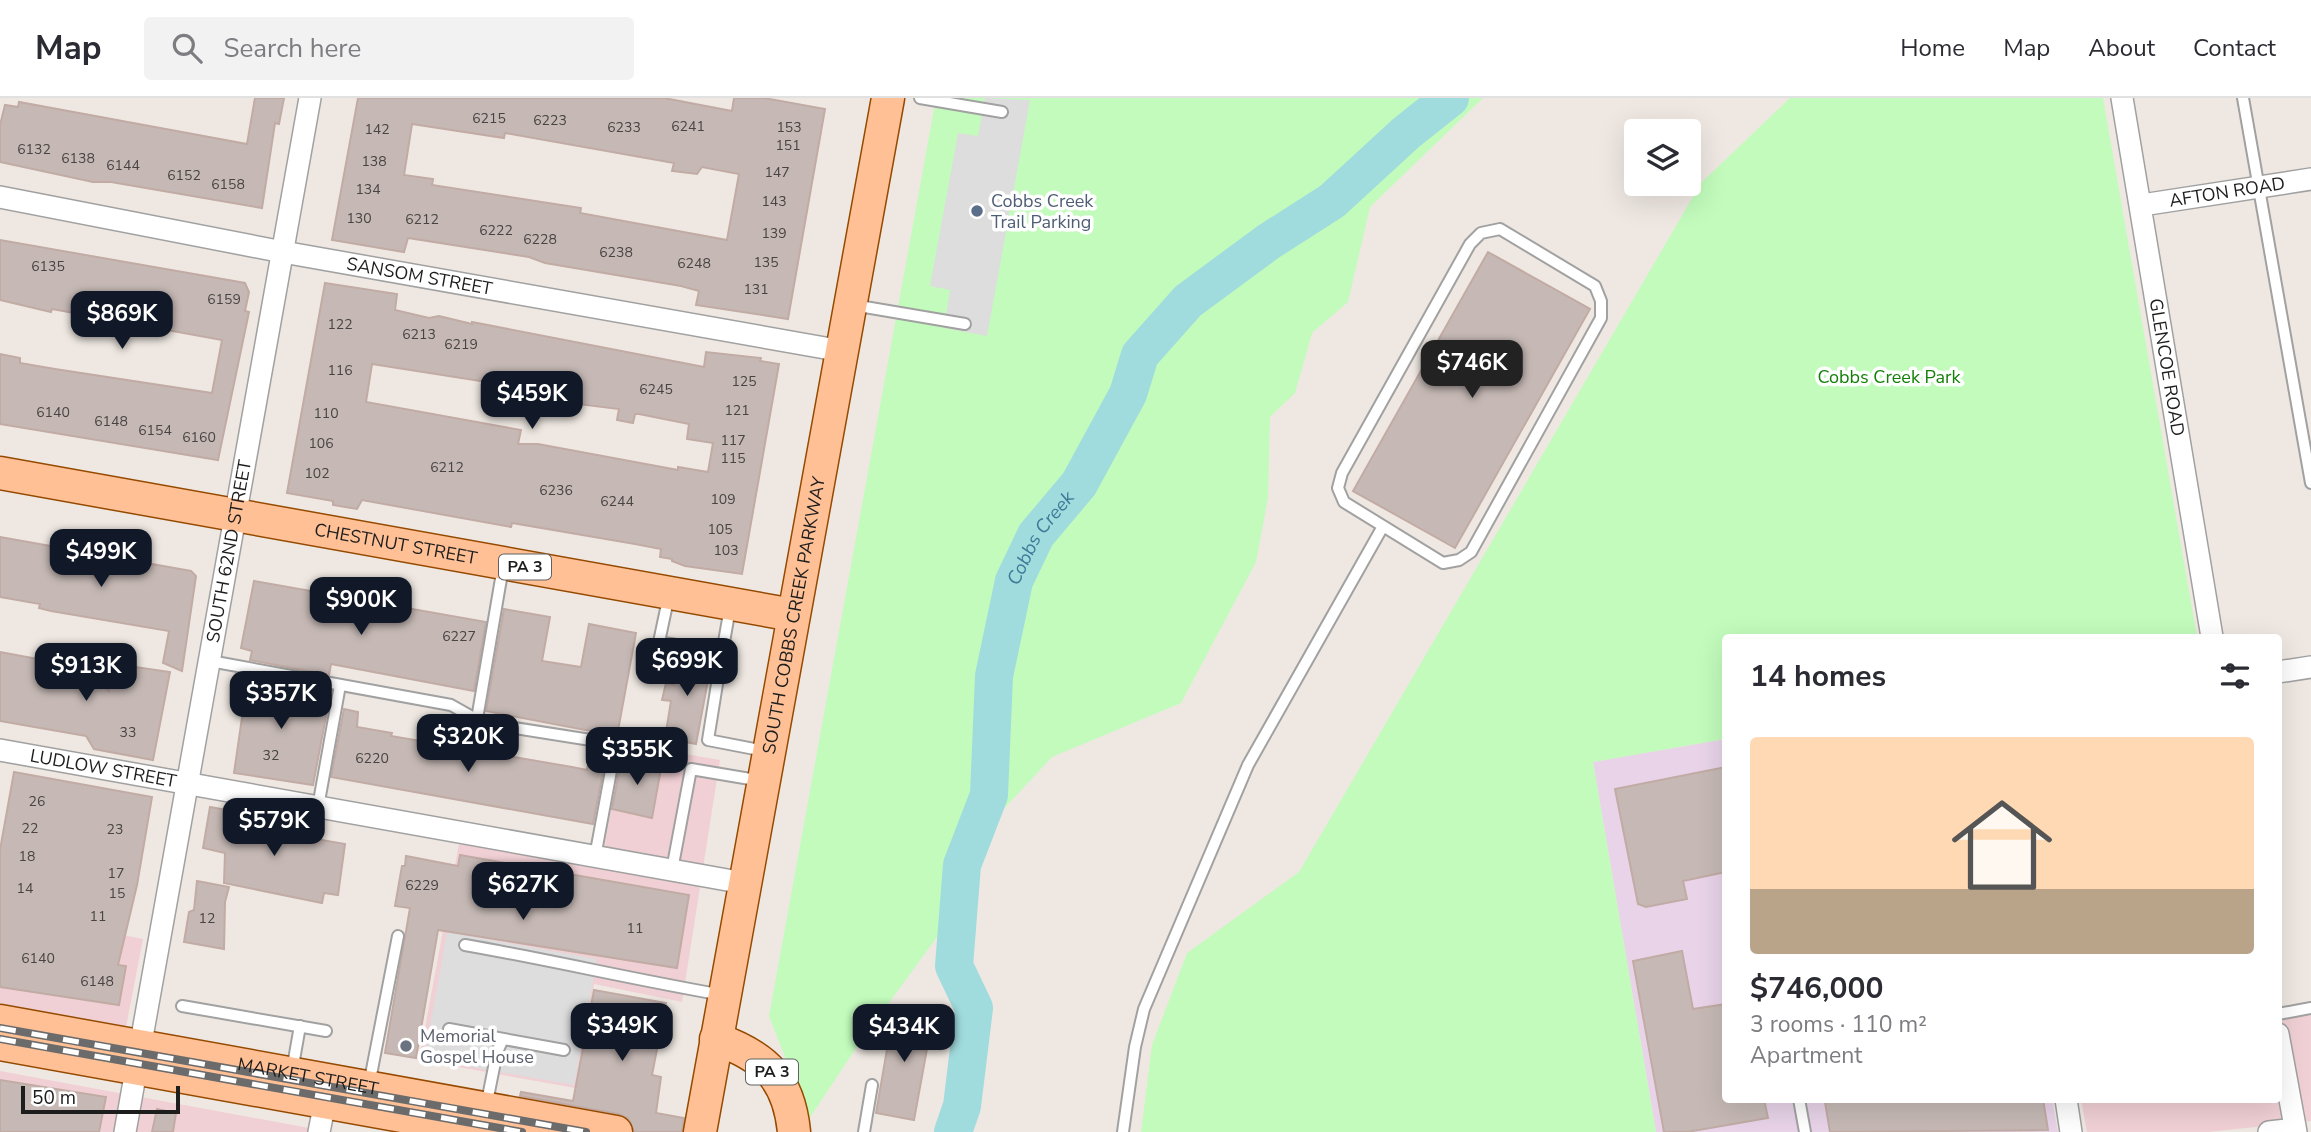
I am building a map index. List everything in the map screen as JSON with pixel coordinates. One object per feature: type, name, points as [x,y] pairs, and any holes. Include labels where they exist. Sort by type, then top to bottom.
[{"type":"main road","name":"SOUTH COBBS CREEK PARKWAY","points":[[700,1132],[888,98]]},
{"type":"main road","name":"CHESTNUT STREET","points":[[0,474],[793,615]]},
{"type":"main road","name":"MARKET STREET","points":[[0,1021],[139,1058],[322,1117],[616,1132]]},
{"type":"main road","name":"PA 3","points":[[716,1039],[751,1054],[772,1071],[789,1100],[794,1132]]},
{"type":"main road","name":"MARKET STREET","points":[[0,1044],[292,1074],[369,1087],[486,1126]]},
{"type":"street","name":"SOUTH 62ND STREET","points":[[125,1132],[310,98]]},
{"type":"street","name":"GLENCOE ROAD","points":[[2122,98],[2142,205],[2212,634]]},
{"type":"street","name":"AFTON ROAD","points":[[2142,205],[2311,179]]},
{"type":"street","name":"SANSOM STREET","points":[[0,197],[283,252],[842,351]]},
{"type":"street","points":[[2282,671],[2311,667]]},
{"type":"street","name":"LUDLOW STREET","points":[[0,750],[744,883]]},
{"type":"street","points":[[2269,1132],[2295,1130],[2282,1057]]},
{"type":"street","points":[[2067,1103],[2071,1132]]},
{"type":"lane","points":[[920,98],[1002,112]]},
{"type":"lane","points":[[2243,98],[2311,484]]},
{"type":"lane","points":[[1500,229],[1595,286],[1601,301],[1601,318],[1471,551],[1459,560],[1443,563],[1382,528],[1344,502],[1338,488],[1342,473],[1470,244],[1481,233],[1500,229]]},
{"type":"lane","points":[[850,305],[965,324]]},
{"type":"lane","points":[[1123,1132],[1135,1046],[1144,1009],[1242,778],[1382,528]]},
{"type":"lane","points":[[477,719],[504,563]]},
{"type":"lane","points":[[670,593],[659,642],[722,653]]},
{"type":"lane","points":[[730,604],[708,740],[765,766]]},
{"type":"lane","points":[[210,662],[451,705],[477,719],[616,744],[594,857]]},
{"type":"lane","points":[[318,807],[340,685]]},
{"type":"lane","points":[[671,870],[691,769],[765,766]]},
{"type":"lane","points":[[369,1087],[398,936]]},
{"type":"lane","points":[[465,945],[566,963],[596,973],[724,995]]},
{"type":"lane","points":[[182,1006],[326,1031]]},
{"type":"lane","points":[[2282,1013],[2311,1008]]},
{"type":"lane","points":[[292,1074],[300,1026]]},
{"type":"lane","points":[[449,1029],[564,1050]]},
{"type":"lane","points":[[486,1126],[497,1052],[503,1039]]},
{"type":"lane","points":[[864,1132],[872,1085]]},
{"type":"lane","points":[[1800,1103],[1805,1132]]},
{"type":"shaded area","name":"Cobbs Creek Trail Parking","points":[[985,98],[1030,100],[987,336],[944,328],[950,290],[930,286],[958,133],[978,136]]},
{"type":"shaded area","points":[[1722,740],[1722,1103],[2053,1103],[2058,1132],[1656,1132],[1593,762]]},
{"type":"shaded area","points":[[622,743],[720,760],[682,1002],[594,984],[575,1088],[419,1060],[459,844],[601,867]]},
{"type":"shaded area","points":[[0,910],[143,939],[126,1027],[0,1005]]},
{"type":"shaded area","points":[[447,932],[597,959],[574,1085],[424,1059]]},
{"type":"shaded area","points":[[2311,1013],[2311,1121],[2208,1132],[2087,1132],[2082,1103],[2282,1103],[2282,1018]]},
{"type":"shaded area","points":[[0,1071],[331,1132],[0,1132]]},
{"type":"green space","points":[[936,98],[1483,98],[1370,207],[1348,302],[1312,333],[1295,393],[1270,417],[1268,498],[1256,562],[1181,703],[1052,757],[987,827],[961,904],[856,1048],[809,1119],[769,1016]]},
{"type":"green space","name":"Cobbs Creek Park","points":[[1790,98],[2103,98],[2196,634],[1722,634],[1722,740],[1593,762],[1656,1132],[1141,1132],[1152,1045],[1187,953],[1299,872],[1693,196],[1701,196],[1701,183]]},
{"type":"building","points":[[255,98],[284,98],[279,124],[275,123],[262,208],[111,182],[93,182],[0,162],[0,125],[5,105],[18,107],[19,102],[247,144]]},
{"type":"building","points":[[358,98],[664,98],[732,111],[734,98],[764,98],[825,109],[788,319],[696,305],[699,291],[545,263],[529,257],[408,238],[404,252],[332,240]],"holes":[[[412,124],[504,138],[505,133],[674,163],[672,171],[697,174],[702,167],[739,174],[727,240],[580,213],[581,208],[432,185],[433,179],[404,175]]]},
{"type":"building","points":[[0,240],[245,283],[249,292],[245,311],[249,312],[218,460],[0,424],[0,354],[20,358],[20,363],[212,393],[222,340],[52,309],[51,312],[0,300]]},
{"type":"building","points":[[1488,252],[1590,309],[1455,548],[1353,491]]},
{"type":"building","points":[[325,283],[397,294],[395,310],[429,318],[439,316],[704,367],[706,352],[761,358],[760,361],[779,364],[742,574],[685,566],[672,559],[660,557],[661,549],[635,544],[512,523],[511,527],[362,500],[357,509],[333,505],[333,501],[287,493]],"holes":[[[372,364],[506,385],[522,390],[521,397],[619,409],[617,420],[633,423],[635,414],[639,414],[689,424],[687,439],[713,443],[708,472],[678,467],[678,470],[538,444],[518,444],[521,430],[366,402]]]},
{"type":"building","points":[[0,537],[191,571],[196,576],[182,671],[163,663],[169,631],[51,611],[39,608],[40,604],[0,597]]},
{"type":"building","points":[[254,581],[486,622],[474,691],[331,664],[329,675],[250,660],[252,651],[241,648]]},
{"type":"building","points":[[504,609],[550,617],[542,661],[581,667],[589,624],[636,633],[617,736],[486,711]]},
{"type":"building","points":[[0,652],[75,666],[109,691],[114,664],[170,672],[153,760],[94,749],[86,736],[0,721]]},
{"type":"building","points":[[680,654],[712,659],[696,744],[665,738],[671,701],[662,700],[666,683],[674,685]]},
{"type":"building","points":[[248,676],[326,690],[323,705],[328,706],[313,785],[234,773]]},
{"type":"building","points":[[344,709],[358,712],[357,727],[392,733],[391,736],[587,770],[591,748],[607,751],[593,824],[331,777]]},
{"type":"building","points":[[622,756],[662,763],[652,818],[612,809]]},
{"type":"building","points":[[1722,768],[1722,873],[1683,881],[1687,899],[1646,907],[1638,904],[1615,789]]},
{"type":"building","points":[[14,772],[152,797],[137,885],[118,965],[126,966],[119,1005],[0,987],[0,850]]},
{"type":"building","points":[[210,807],[244,813],[242,826],[345,844],[338,895],[324,893],[322,903],[224,883],[225,853],[203,848]]},
{"type":"building","points":[[460,855],[689,895],[677,968],[438,930],[416,1058],[385,1053],[410,908],[395,906],[402,866],[405,866],[406,856],[458,866]]},
{"type":"building","points":[[197,881],[229,887],[225,902],[224,949],[184,942],[189,912],[194,910]]},
{"type":"building","points":[[1682,951],[1693,1009],[1722,1005],[1722,1103],[1765,1103],[1768,1118],[1687,1132],[1664,1132],[1633,961]]},
{"type":"building","points":[[594,990],[666,1003],[652,1075],[661,1077],[656,1113],[684,1118],[682,1132],[634,1132],[628,1118],[619,1114],[520,1096],[521,1092],[573,1101]]},
{"type":"building","points":[[894,1009],[933,1016],[914,1120],[876,1113]]},
{"type":"building","points":[[0,1080],[106,1097],[99,1132],[0,1132]]},
{"type":"building","points":[[1825,1103],[2044,1103],[2048,1130],[1830,1132]]},
{"type":"building","points":[[157,1109],[176,1113],[173,1132],[152,1132]]},
{"type":"waterway","name":"Cobbs Creek","points":[[953,1132],[962,1106],[974,1008],[954,966],[962,865],[989,795],[994,676],[1014,581],[1036,535],[1079,484],[1128,394],[1140,355],[1188,301],[1268,242],[1332,201],[1406,133],[1450,98]]},
{"type":"railway","points":[[0,1028],[586,1132]]},
{"type":"railway","points":[[0,1039],[522,1132]]},
{"type":"place","name":"Cobbs Creek Trail Parking","points":[[977,211]]},
{"type":"place","name":"Memorial Gospel House","points":[[406,1046]]}]
